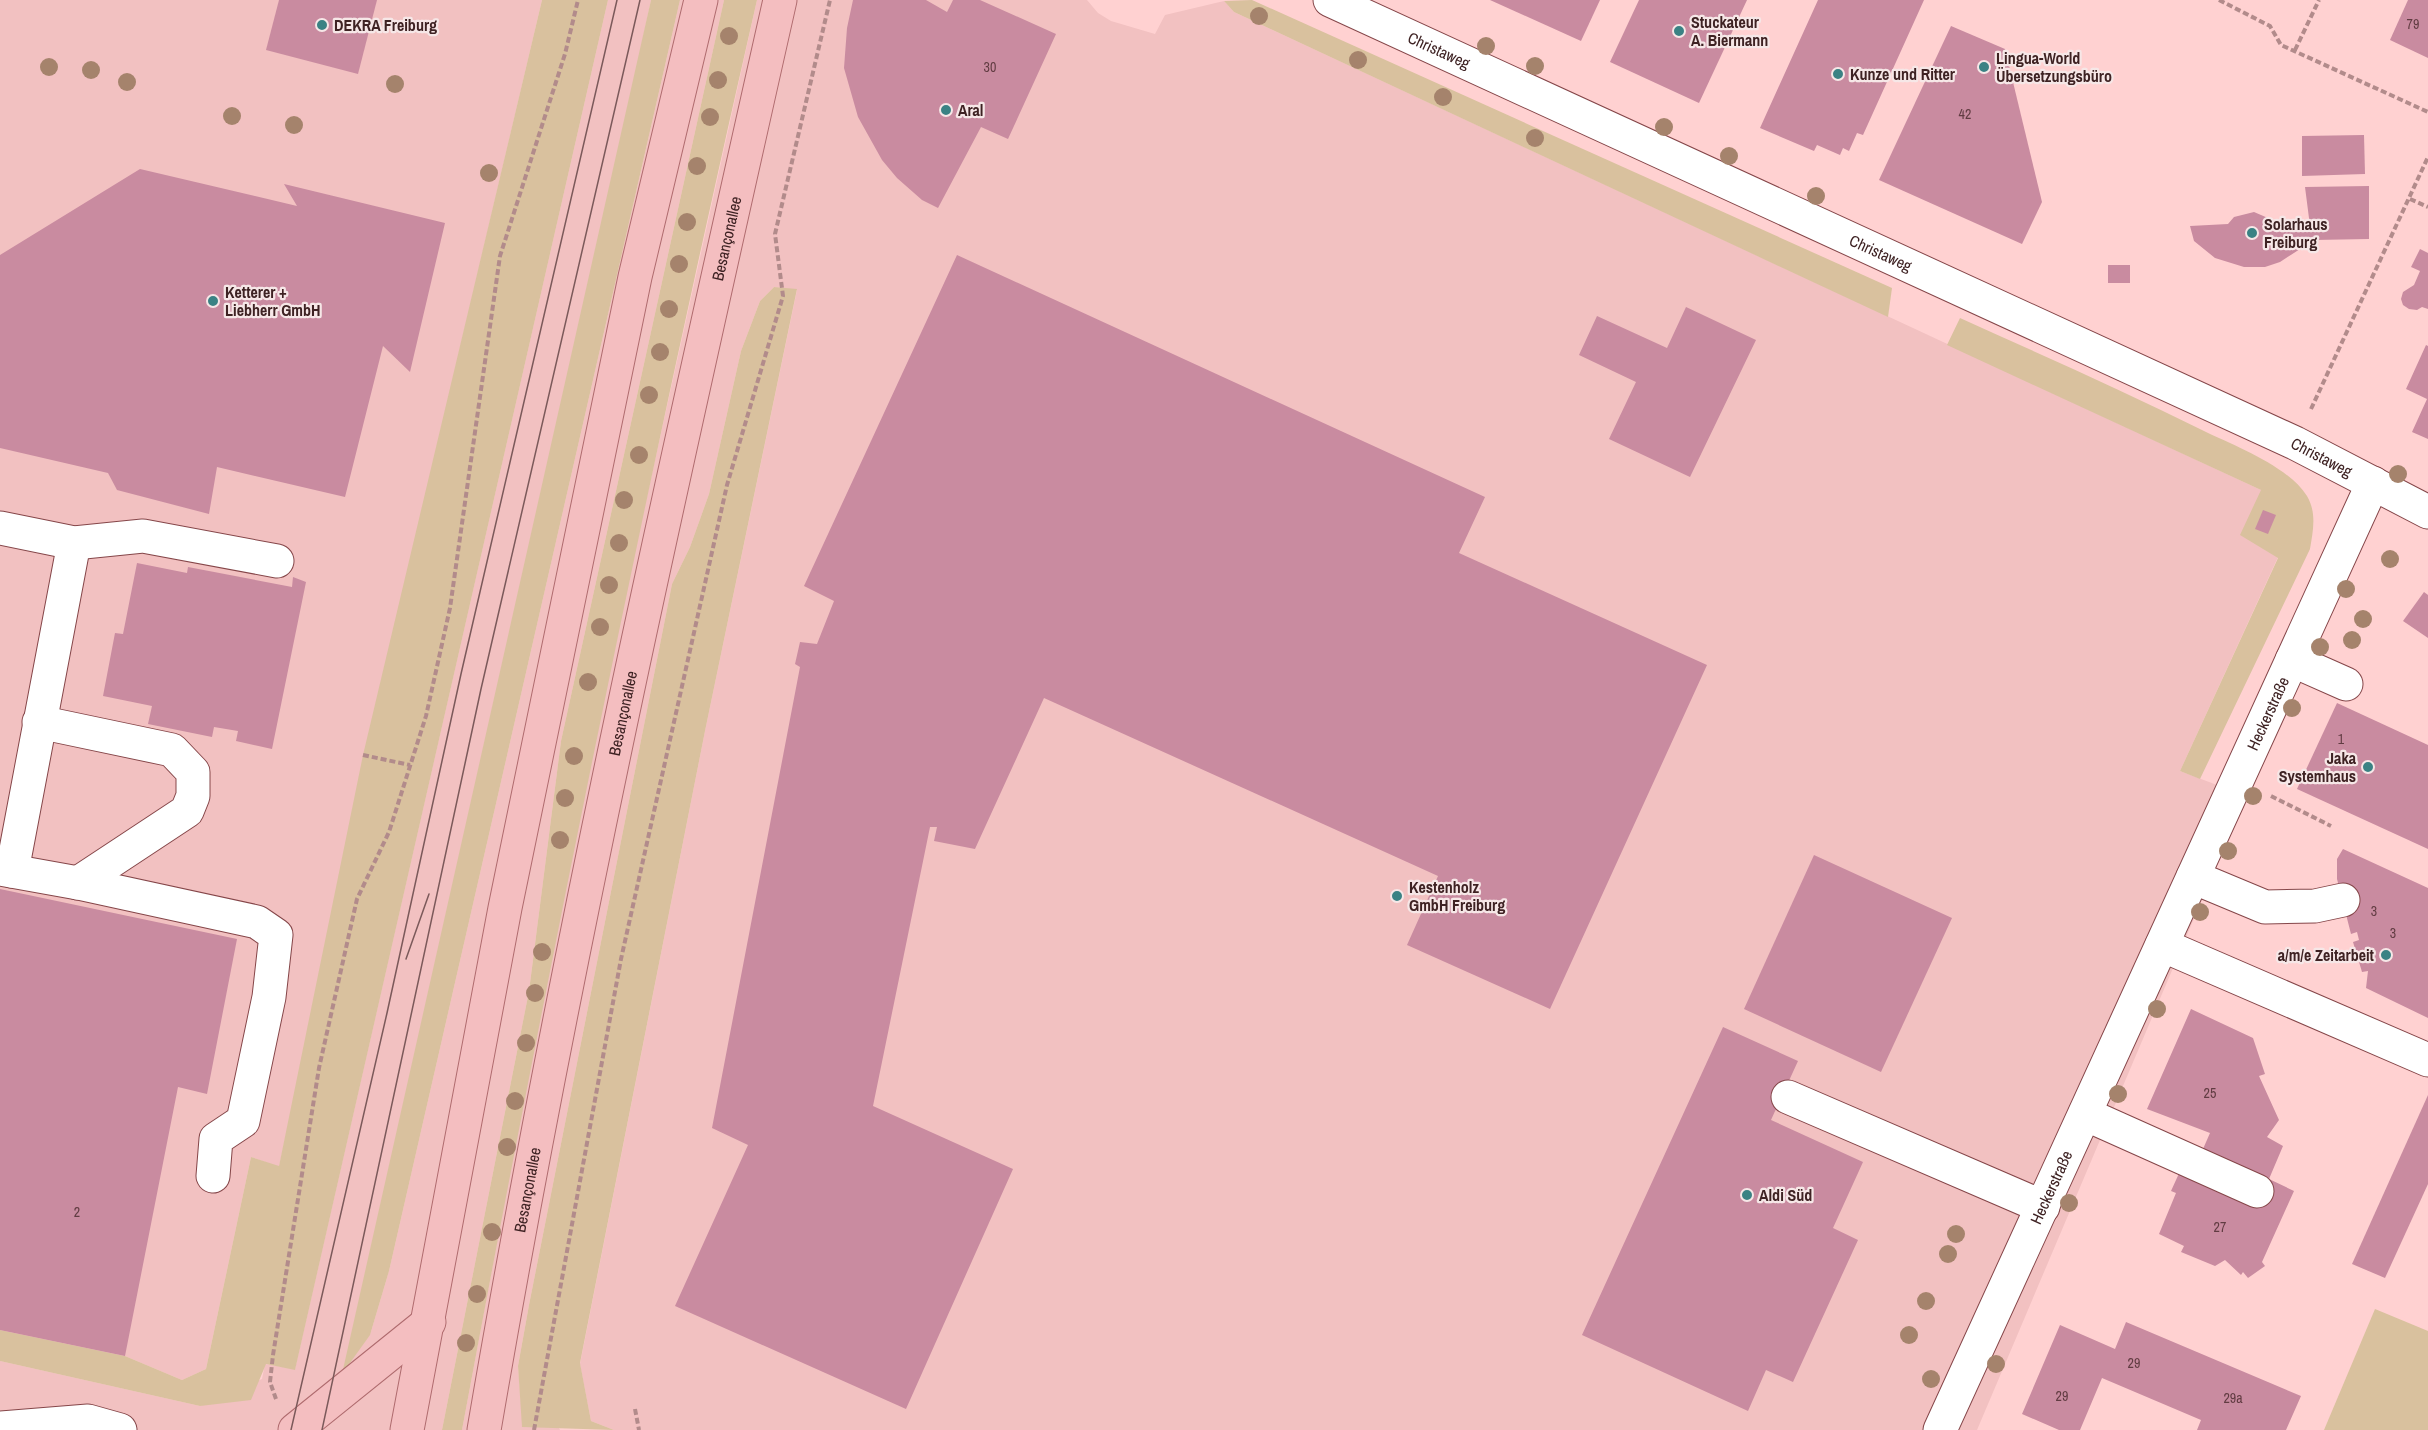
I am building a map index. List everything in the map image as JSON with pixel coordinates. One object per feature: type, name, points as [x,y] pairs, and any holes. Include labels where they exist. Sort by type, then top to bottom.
[{"type":"main road","points":[[407,1430],[509,885],[635,277],[700,0]]},
{"type":"main road","name":"Besançonallee","points":[[492,1421],[572,962],[655,557],[780,0]]},
{"type":"main road","points":[[294,1430],[429,1322]]},
{"type":"street","name":"Christaweg","points":[[1330,0],[2295,443],[2428,512]]},
{"type":"street","name":"Heckerstraße","points":[[1940,1430],[2373,483]]},
{"type":"street","points":[[0,528],[74,543],[143,537],[277,561]]},
{"type":"street","points":[[74,543],[39,722],[6,870],[78,883],[257,922],[276,935],[269,997],[243,1121],[216,1138],[213,1176]]},
{"type":"street","points":[[2292,660],[2346,684]]},
{"type":"street","points":[[39,722],[172,750],[193,772],[193,796],[187,811],[78,883]]},
{"type":"street","points":[[2193,877],[2265,908],[2315,906],[2343,900]]},
{"type":"street","points":[[2162,945],[2428,1060]]},
{"type":"street","points":[[1788,1097],[2043,1207]]},
{"type":"street","points":[[2085,1114],[2257,1191]]},
{"type":"street","points":[[1,1429],[88,1421],[120,1430]]},
{"type":"path","points":[[277,1402],[270,1382],[273,1355],[318,1068],[357,899],[389,832],[426,716],[450,608],[500,256],[565,54],[578,0]]},
{"type":"path","points":[[534,1430],[621,959],[727,485],[783,296],[775,234],[830,0]]},
{"type":"path","points":[[2218,0],[2270,26],[2281,45],[2428,112]]},
{"type":"path","points":[[2295,50],[2319,0]]},
{"type":"path","points":[[2295,443],[2428,157]]},
{"type":"path","points":[[2410,199],[2428,207]]},
{"type":"path","points":[[363,755],[410,765]]},
{"type":"path","points":[[2238,780],[2331,826]]},
{"type":"path","points":[[635,1409],[639,1430]]},
{"type":"shaded area","points":[[0,0],[542,0],[407,573],[279,1167],[251,1157],[206,1369],[182,1380],[125,1356],[0,1330]]},
{"type":"shaded area","points":[[542,0],[608,0],[295,1370],[266,1364],[251,1400],[200,1406],[0,1361],[0,1330],[125,1356],[182,1380],[206,1369],[251,1157],[279,1166],[363,755]]},
{"type":"shaded area","points":[[608,0],[651,0],[370,1335],[389,1271],[680,0],[724,0],[561,741],[529,991],[442,1430],[0,1430],[0,1361],[200,1406],[262,1379],[265,1364],[295,1369]]},
{"type":"shaded area","points":[[651,0],[680,0],[389,1271],[370,1335],[342,1374]]},
{"type":"shaded area","points":[[724,0],[757,0],[677,356],[602,714],[530,1071],[462,1430],[442,1430],[529,991],[561,741]]},
{"type":"shaded area","points":[[757,0],[1087,0],[1098,13],[1111,21],[1155,34],[1165,15],[1224,1],[1234,12],[2261,490],[2278,557],[2180,771],[2246,796],[1977,1430],[614,1430],[591,1421],[580,1364],[705,731],[797,290],[774,287],[760,301],[741,351],[709,494],[690,547],[672,584],[529,1305],[518,1366],[523,1427],[558,1426],[560,1430],[462,1430],[538,1021],[628,582]]},
{"type":"shaded area","points":[[1252,0],[1892,288],[1888,317],[1234,12],[1224,1]]},
{"type":"shaded area","points":[[774,287],[797,289],[705,731],[580,1363],[591,1421],[614,1430],[522,1427],[518,1366],[672,584],[690,547],[709,494],[741,351],[760,301]]},
{"type":"shaded area","points":[[1960,318],[2245,450],[2287,475],[2307,496],[2313,515],[2310,549],[2200,779],[2180,771],[2278,558],[2240,535],[2261,490],[1947,345]]},
{"type":"shaded area","points":[[2375,1309],[2428,1331],[2428,1430],[2324,1430]]},
{"type":"building","name":"DEKRA Freiburg","points":[[279,0],[377,0],[358,74],[266,50]]},
{"type":"building","points":[[853,0],[926,0],[947,12],[953,0],[980,0],[1056,34],[1008,139],[981,127],[938,208],[922,200],[897,178],[882,160],[858,117],[844,68],[847,28]]},
{"type":"building","points":[[1490,0],[1600,0],[1581,41]]},
{"type":"building","name":"Stuckateur A. Biermann","points":[[1639,0],[1747,0],[1699,103],[1610,62]]},
{"type":"building","name":"Kunze und Ritter","points":[[1818,0],[1924,0],[1863,135],[1857,133],[1849,151],[1843,148],[1840,155],[1817,145],[1814,151],[1760,128]]},
{"type":"building","points":[[2408,0],[2428,0],[2428,58],[2390,40]]},
{"type":"building","points":[[1951,26],[2005,49],[2042,202],[2022,244],[1879,180]]},
{"type":"building","points":[[2364,135],[2365,174],[2302,176],[2302,136]]},
{"type":"building","name":"Ketterer + Liebherr GmbH","points":[[140,169],[297,206],[284,184],[445,223],[410,372],[383,346],[345,497],[217,467],[209,514],[117,490],[108,473],[0,448],[0,255]]},
{"type":"building","points":[[2369,186],[2369,239],[2314,240],[2280,262],[2265,267],[2244,267],[2215,258],[2194,241],[2190,226],[2228,224],[2234,217],[2254,212],[2268,218],[2269,224],[2310,226],[2305,187]]},
{"type":"building","points":[[2420,249],[2428,253],[2428,309],[2422,307],[2417,310],[2403,305],[2401,299],[2403,292],[2414,285],[2420,271],[2411,267]]},
{"type":"building","points":[[957,255],[1485,497],[1459,553],[1707,665],[1550,1009],[1407,945],[1438,876],[1044,698],[975,849],[934,841],[937,827],[930,827],[873,1106],[1013,1169],[906,1409],[675,1306],[748,1145],[712,1128],[800,667],[795,664],[800,642],[817,644],[834,601],[804,586]]},
{"type":"building","points":[[2108,265],[2130,265],[2130,283],[2108,283]]},
{"type":"building","points":[[1686,307],[1756,340],[1690,477],[1609,439],[1636,382],[1579,355],[1597,316],[1667,348]]},
{"type":"building","points":[[2426,345],[2428,346],[2428,439],[2412,432],[2427,399],[2406,389]]},
{"type":"building","points":[[2263,510],[2276,515],[2268,534],[2255,529]]},
{"type":"building","points":[[137,563],[187,573],[188,567],[292,587],[293,577],[306,582],[272,749],[236,741],[238,731],[214,727],[212,737],[148,724],[152,706],[103,696],[115,633],[123,634]]},
{"type":"building","points":[[2424,592],[2428,595],[2428,638],[2403,621]]},
{"type":"building","name":"Jaka Systemhaus","points":[[2337,703],[2428,745],[2428,849],[2297,789]]},
{"type":"building","points":[[2343,849],[2428,888],[2428,1018],[2366,988],[2368,971],[2362,972],[2353,942],[2359,940],[2357,932],[2351,934],[2337,879],[2337,859]]},
{"type":"building","points":[[1814,855],[1952,918],[1881,1072],[1744,1009]]},
{"type":"building","points":[[0,889],[237,939],[207,1094],[178,1087],[125,1356],[0,1330]]},
{"type":"building","points":[[2191,1009],[2253,1038],[2265,1074],[2259,1076],[2279,1120],[2267,1137],[2283,1146],[2269,1179],[2294,1191],[2262,1262],[2265,1266],[2248,1278],[2243,1272],[2241,1275],[2225,1260],[2215,1266],[2181,1252],[2184,1246],[2159,1234],[2176,1193],[2171,1191],[2181,1169],[2203,1149],[2210,1133],[2147,1109]]},
{"type":"building","name":"Aldi Süd","points":[[1723,1027],[1798,1061],[1771,1120],[1863,1162],[1833,1228],[1858,1240],[1793,1382],[1766,1370],[1748,1411],[1582,1335]]},
{"type":"building","points":[[2428,1095],[2428,1184],[2385,1278],[2352,1264]]},
{"type":"building","points":[[2126,1322],[2301,1396],[2286,1430],[2197,1430],[2201,1420],[2102,1378],[2080,1430],[2059,1430],[2022,1414],[2060,1325],[2115,1349]]},
{"type":"tram line","points":[[291,1430],[387,1013],[461,674],[617,0]]},
{"type":"tram line","points":[[322,1430],[481,689],[640,0]]},
{"type":"tram line","points":[[406,959],[429,894]]},
{"type":"place","name":"DEKRA Freiburg","points":[[322,25]]},
{"type":"place","name":"Stuckateur A. Biermann","points":[[1679,31]]},
{"type":"place","name":"Lingua-World Übersetzungsbüro","points":[[1984,67]]},
{"type":"place","name":"Kunze und Ritter","points":[[1838,74]]},
{"type":"place","name":"Aral","points":[[946,110]]},
{"type":"place","name":"Solarhaus Freiburg","points":[[2252,233]]},
{"type":"place","name":"Ketterer + Liebherr GmbH","points":[[213,301]]},
{"type":"place","name":"Jaka Systemhaus","points":[[2368,767]]},
{"type":"place","name":"Kestenholz GmbH Freiburg","points":[[1397,896]]},
{"type":"place","name":"a/m/e Zeitarbeit","points":[[2386,955]]},
{"type":"place","name":"Aldi Süd","points":[[1747,1195]]}]
